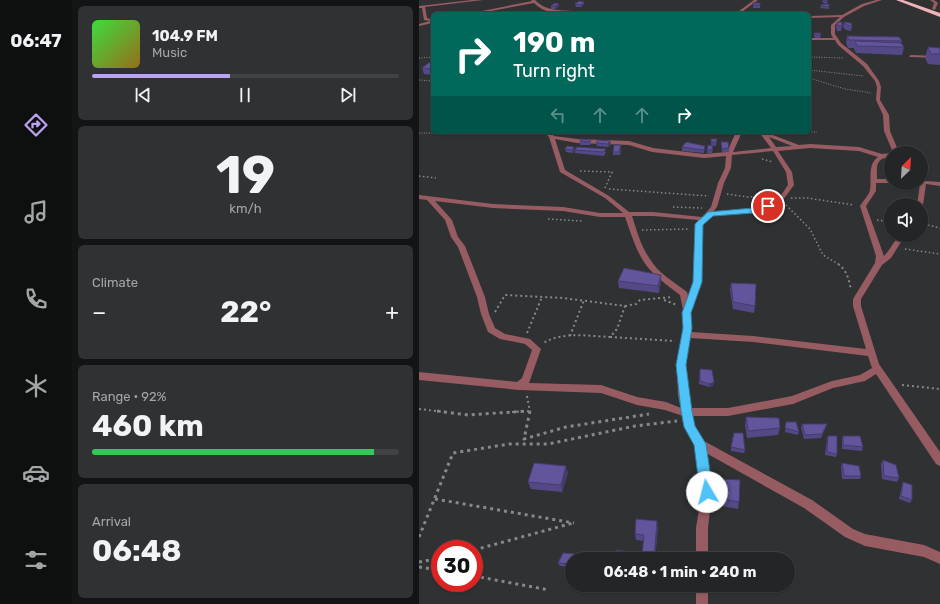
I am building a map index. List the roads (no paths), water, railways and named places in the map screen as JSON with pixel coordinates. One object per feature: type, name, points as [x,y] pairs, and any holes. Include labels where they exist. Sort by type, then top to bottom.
[{"type":"highway","points":[[898,0],[940,15]]},
{"type":"highway","points":[[907,0],[937,10]]},
{"type":"street","points":[[431,20],[425,19],[421,6],[481,0]]},
{"type":"street","points":[[741,12],[756,0]]},
{"type":"street","points":[[834,39],[833,25],[842,16],[863,5],[880,0]]},
{"type":"street","points":[[934,0],[937,10]]},
{"type":"street","points":[[476,12],[498,6],[533,1],[538,7],[546,10],[564,12]]},
{"type":"street","points":[[811,17],[842,16]]},
{"type":"street","points":[[419,25],[431,22]]},
{"type":"street","points":[[811,39],[834,39],[857,59],[874,77],[879,87],[879,103],[887,119],[887,131],[893,146]]},
{"type":"street","points":[[811,45],[826,39]]},
{"type":"street","points":[[911,56],[940,57]]},
{"type":"street","points":[[550,134],[577,141],[629,143],[652,150],[705,156],[774,150],[799,146],[844,147],[859,149],[882,156]]},
{"type":"street","points":[[550,134],[562,171],[614,202],[628,215],[646,260],[655,271],[684,294],[687,310],[686,339],[681,365],[687,415],[690,427],[700,444],[707,492],[702,528],[702,552]]},
{"type":"street","points":[[687,310],[697,282],[699,224],[714,207],[727,168],[729,154],[738,134]]},
{"type":"street","points":[[419,197],[493,206],[563,209],[586,214],[653,214],[704,219],[711,214],[754,210],[768,206],[782,197],[791,185],[790,174],[765,134]]},
{"type":"street","points":[[767,134],[799,146]]},
{"type":"street","points":[[882,156],[878,158],[874,166],[873,191],[863,206],[880,256],[879,262],[857,299],[858,315],[878,369],[940,461]]},
{"type":"street","points":[[874,181],[884,181]]},
{"type":"street","points":[[928,182],[940,184]]},
{"type":"street","points":[[429,198],[450,223],[451,231],[455,240],[461,246],[481,297],[491,330],[503,337],[523,340],[537,349],[526,380],[522,386]]},
{"type":"street","points":[[879,262],[888,256],[897,242]]},
{"type":"street","points":[[684,294],[693,293]]},
{"type":"street","points":[[686,339],[753,339],[871,353]]},
{"type":"street","points":[[419,376],[522,386],[601,389],[637,401],[666,406],[687,415],[739,411],[793,400],[832,385],[862,378],[878,369]]},
{"type":"street","points":[[700,444],[808,504],[849,532],[865,540],[924,551],[940,558]]},
{"type":"street","points":[[702,592],[702,604]]}]
